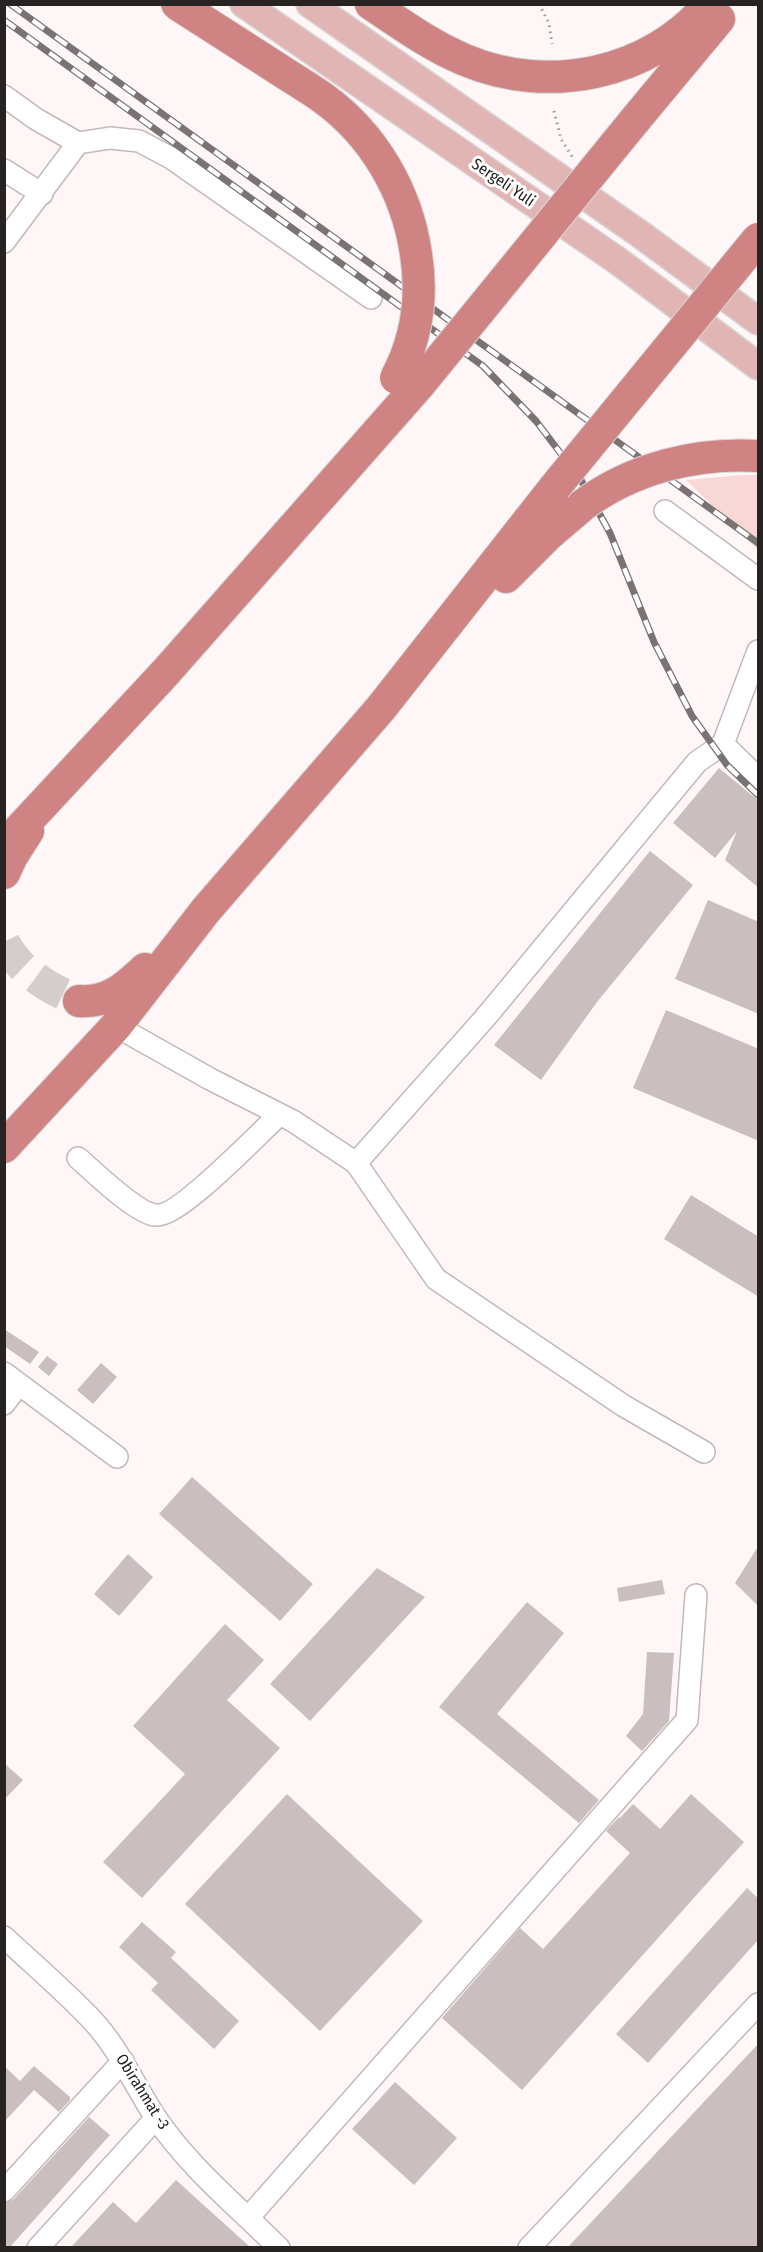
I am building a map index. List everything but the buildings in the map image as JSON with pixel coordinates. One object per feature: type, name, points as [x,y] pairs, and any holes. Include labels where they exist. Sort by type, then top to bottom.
[{"type":"highway","points":[[177,4],[322,97],[359,131],[384,165],[399,192],[410,220],[419,278],[416,327],[408,353],[407,381]]},
{"type":"highway","points":[[371,4],[432,44],[465,60],[516,75],[558,77],[587,74],[640,58],[664,45],[687,28],[709,4]]},
{"type":"highway","points":[[4,846],[165,673],[407,381],[635,120],[731,4]]},
{"type":"highway","points":[[4,1147],[116,1026],[206,910],[381,708],[555,487],[759,239]]},
{"type":"highway","points":[[381,708],[526,557],[583,505],[614,485],[660,467],[709,457],[759,456]]},
{"type":"highway","points":[[4,873],[44,804]]},
{"type":"highway","points":[[79,1001],[106,999],[124,989],[206,910]]},
{"type":"main road","name":"Sergeli Yuli","points":[[244,4],[618,261],[759,366]]},
{"type":"main road","points":[[310,4],[640,234],[759,321]]},
{"type":"street","points":[[4,96],[78,143],[110,138],[139,141],[171,158],[371,298]]},
{"type":"street","points":[[4,242],[78,143]]},
{"type":"street","points":[[4,170],[42,194]]},
{"type":"street","points":[[665,511],[759,579]]},
{"type":"street","points":[[356,1163],[485,1018],[697,762],[723,744],[759,651]]},
{"type":"street","points":[[723,744],[759,778]]},
{"type":"street","points":[[116,1026],[210,1079],[292,1121],[356,1163],[436,1279],[624,1406],[704,1452]]},
{"type":"street","points":[[78,1158],[142,1211],[157,1216],[174,1210],[196,1193],[279,1115]]},
{"type":"street","points":[[4,1404],[12,1379],[117,1457]]},
{"type":"street","points":[[248,2218],[687,1720],[696,1595]]},
{"type":"street","name":"Obirahmat -3","points":[[5,1938],[94,2022],[123,2061],[156,2118],[200,2171],[279,2247]]},
{"type":"street","points":[[529,2247],[759,2004]]},
{"type":"street","points":[[4,2192],[123,2061]]},
{"type":"street","points":[[38,2247],[156,2118]]},
{"type":"path","points":[[539,4],[549,23],[552,44]]},
{"type":"shaded area","points":[[758,475],[758,550],[686,480]]},
{"type":"tunnel","points":[[4,942],[18,962],[36,978],[79,1001]]},
{"type":"railway","points":[[10,4],[758,543]]},
{"type":"railway","points":[[4,20],[483,366],[536,421],[581,480],[610,533],[654,642],[692,716],[727,765],[758,795]]}]
